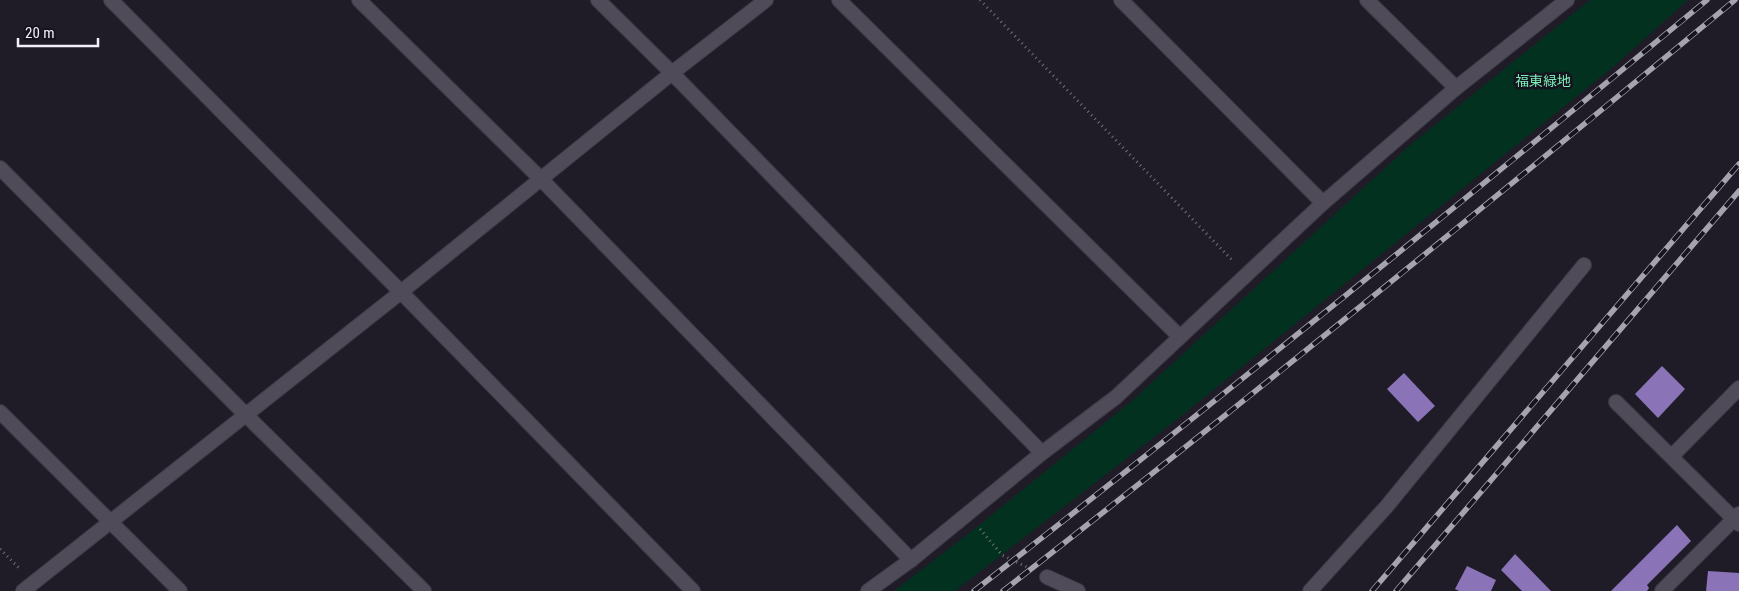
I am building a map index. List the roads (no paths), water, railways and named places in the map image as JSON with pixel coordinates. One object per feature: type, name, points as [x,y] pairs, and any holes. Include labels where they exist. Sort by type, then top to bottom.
[{"type":"street","points":[[111,0],[401,292],[693,591]]},
{"type":"street","points":[[359,0],[540,178],[911,560]]},
{"type":"street","points":[[598,0],[672,72],[1042,453]]},
{"type":"street","points":[[23,591],[246,416],[672,72],[766,0]]},
{"type":"street","points":[[839,0],[1180,337]]},
{"type":"street","points":[[1121,0],[1323,204]]},
{"type":"street","points":[[1367,0],[1456,88]]},
{"type":"street","points":[[868,591],[911,560],[1042,453],[1116,397],[1323,204],[1456,88],[1567,0]]},
{"type":"street","points":[[0,168],[246,416],[424,591]]},
{"type":"street","points":[[1310,591],[1387,506],[1584,265]]},
{"type":"street","points":[[1672,456],[1739,388]]},
{"type":"street","points":[[1616,402],[1737,519],[1662,591]]},
{"type":"street","points":[[0,412],[180,591]]},
{"type":"street","points":[[1047,577],[1078,591]]},
{"type":"railway","points":[[974,591],[1342,298],[1707,0]]},
{"type":"railway","points":[[1003,591],[1371,298],[1735,0]]},
{"type":"railway","points":[[1372,591],[1739,164]]},
{"type":"railway","points":[[1396,591],[1739,191]]},
{"type":"park label","name":"福東緑地","points":[[1543,81]]}]
